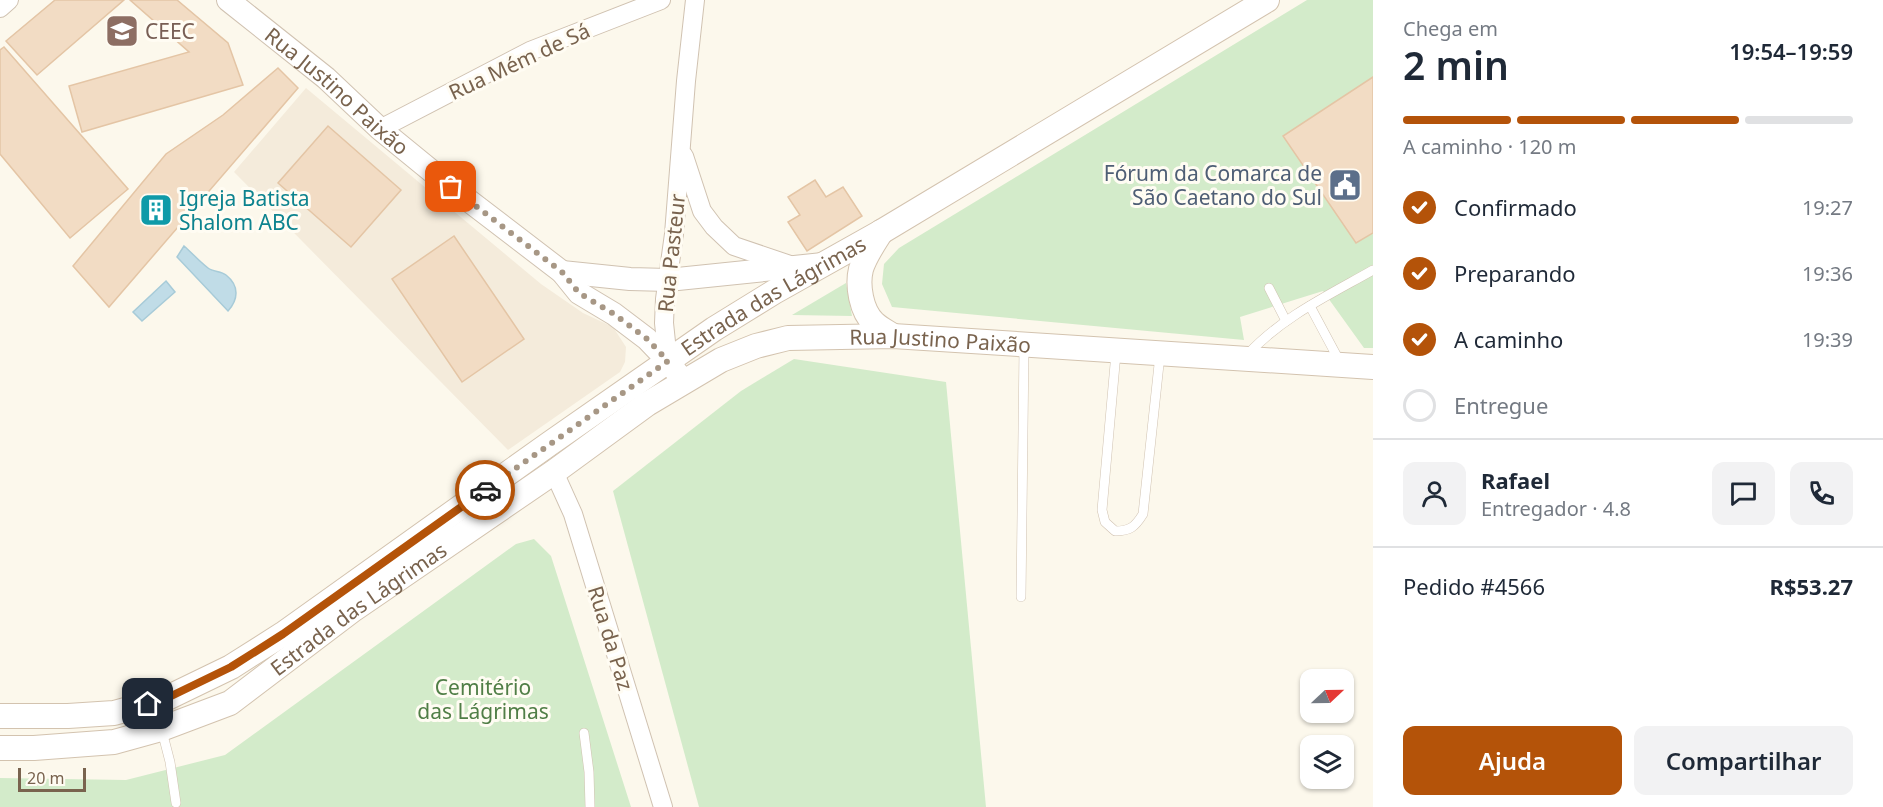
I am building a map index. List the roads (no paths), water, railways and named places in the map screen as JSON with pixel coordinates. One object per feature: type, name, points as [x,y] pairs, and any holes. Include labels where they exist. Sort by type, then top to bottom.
[{"type":"main road","name":"Estrada das Lágrimas","points":[[0,716],[114,713],[165,699],[231,667],[283,634],[668,361],[764,298],[881,232],[1267,0]]},
{"type":"main road","points":[[881,232],[861,270],[861,292],[864,308],[872,322],[893,336]]},
{"type":"main road","name":"Rua Justino Paixão","points":[[684,382],[722,360],[756,346],[788,338],[893,336],[1373,367]]},
{"type":"main road","name":"Estrada das Lágrimas","points":[[0,748],[114,742],[161,729],[230,703],[354,609],[554,472],[647,404],[684,382]]},
{"type":"street","points":[[0,8],[9,0]]},
{"type":"street","name":"Rua Justino Paixão","points":[[228,0],[326,78],[380,129],[451,187],[562,272],[579,293],[647,339],[684,382]]},
{"type":"street","name":"Rua Mém de Sá","points":[[380,129],[530,51],[661,0]]},
{"type":"street","name":"Rua Pasteur","points":[[668,361],[664,323],[695,0]]},
{"type":"street","name":"Rua Pasteur","points":[[681,146],[702,212],[714,227],[734,246],[796,267]]},
{"type":"street","points":[[562,272],[630,279],[668,280],[823,264]]},
{"type":"street","name":"Rua da Paz","points":[[554,472],[573,514],[663,807]]},
{"type":"lane","points":[[1244,359],[1266,336],[1286,321],[1373,270]]},
{"type":"lane","points":[[1269,288],[1286,321]]},
{"type":"lane","points":[[1310,306],[1342,365]]},
{"type":"lane","points":[[1021,597],[1024,344]]},
{"type":"lane","points":[[1116,350],[1102,510],[1105,522],[1115,531],[1127,531],[1136,525],[1143,514],[1160,353]]},
{"type":"lane","points":[[161,729],[170,762],[176,803]]},
{"type":"lane","points":[[584,734],[589,772],[590,807]]},
{"type":"water","points":[[184,246],[208,268],[231,279],[236,293],[234,302],[228,311],[177,257]]},
{"type":"water","points":[[166,281],[175,292],[142,321],[133,312]]},
{"type":"place","name":"CEEC","points":[[122,31]]},
{"type":"place","name":"Fórum da Comarca de São Caetano do Sul","points":[[1345,185]]},
{"type":"place","name":"Igreja Batista Shalom ABC","points":[[156,210]]},
{"type":"park label","name":"Cemitério das Lágrimas","points":[[483,699]]}]
